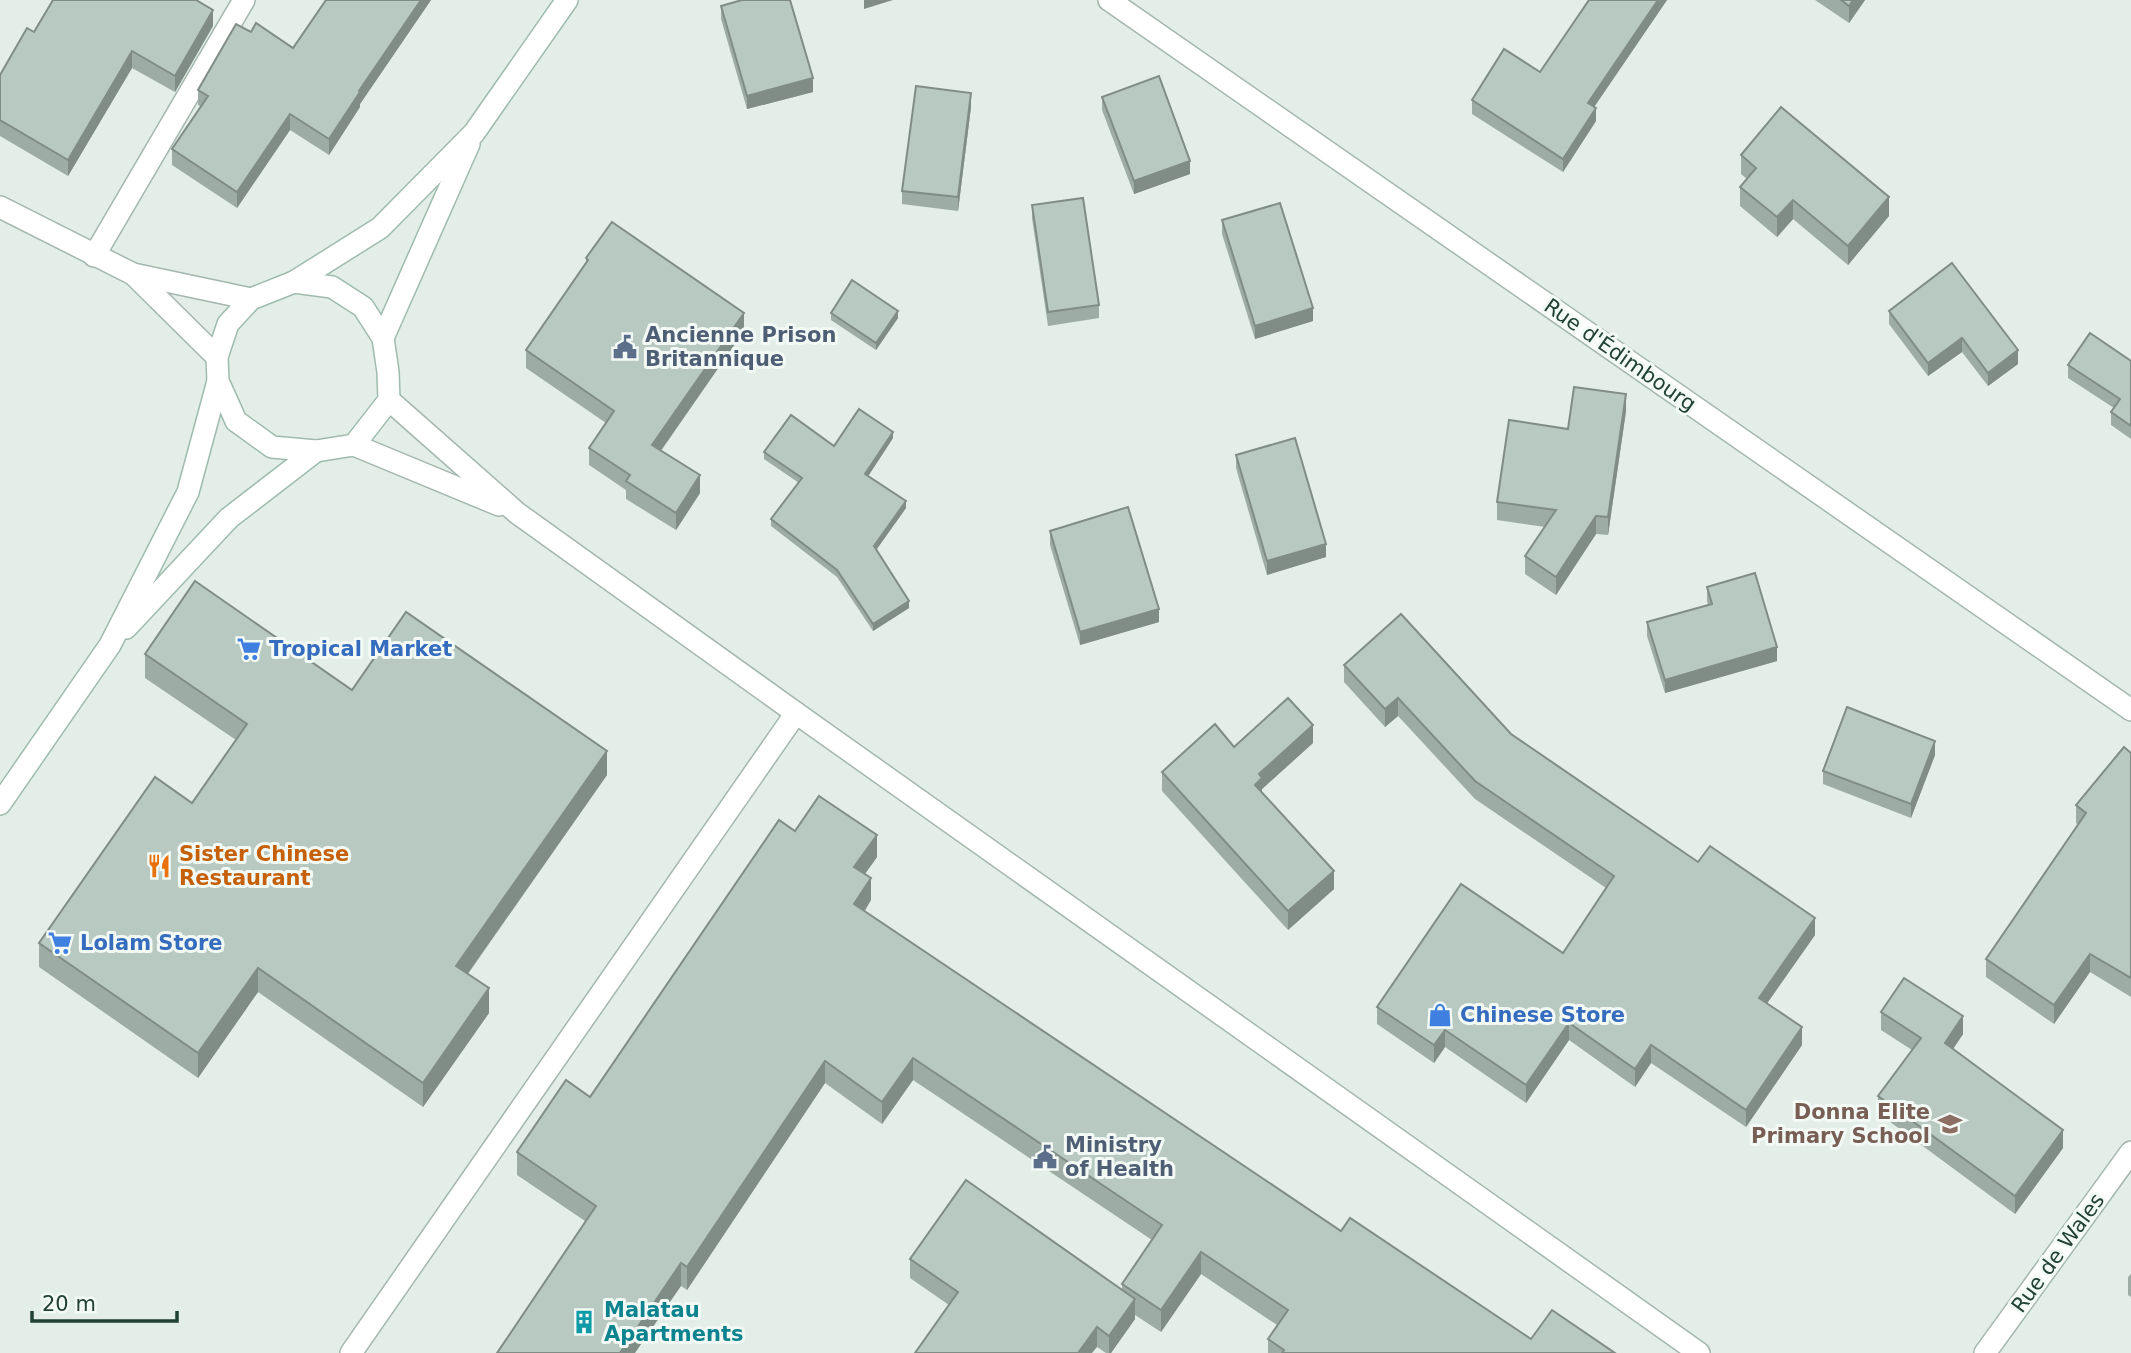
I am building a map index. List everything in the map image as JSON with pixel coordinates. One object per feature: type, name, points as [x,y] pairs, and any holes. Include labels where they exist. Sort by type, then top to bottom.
[{"type":"street","points":[[94,256],[244,0]]},
{"type":"street","points":[[0,804],[110,645],[188,492],[218,381],[217,357],[228,324],[251,299],[294,282],[380,228],[474,133],[567,0]]},
{"type":"street","name":"Rue d'Édimbourg","points":[[1109,0],[2131,710]]},
{"type":"street","points":[[383,338],[474,133]]},
{"type":"street","points":[[0,207],[133,274],[251,299]]},
{"type":"street","points":[[133,274],[217,357]]},
{"type":"street","points":[[294,282],[332,287],[363,307],[383,338],[390,400],[517,513],[1699,1353]]},
{"type":"street","points":[[218,381],[236,421],[272,447],[316,451],[354,444],[517,513]]},
{"type":"street","points":[[354,444],[390,400]]},
{"type":"street","points":[[110,645],[229,518],[316,451]]},
{"type":"street","points":[[351,1353],[796,713]]},
{"type":"street","name":"Rue de Wales","points":[[1986,1353],[2131,1152]]},
{"type":"building","points":[[53,0],[196,0],[213,10],[175,76],[132,51],[68,160],[0,120],[0,75],[27,28],[34,32]]},
{"type":"building","points":[[326,0],[421,0],[329,139],[290,114],[237,192],[172,149],[208,96],[198,90],[236,24],[251,32],[256,23],[293,48]]},
{"type":"building","points":[[742,0],[790,0],[813,78],[747,96],[721,6]]},
{"type":"building","points":[[1589,0],[1658,0],[1588,103],[1596,108],[1563,159],[1472,100],[1504,49],[1540,72]]},
{"type":"building","points":[[1841,0],[1853,0],[1849,6]]},
{"type":"building","points":[[1159,76],[1190,161],[1134,181],[1102,97]]},
{"type":"building","points":[[916,86],[971,93],[958,197],[902,191]]},
{"type":"building","points":[[1781,107],[1889,197],[1848,246],[1793,200],[1777,217],[1740,187],[1756,168],[1741,155]]},
{"type":"building","points":[[1083,198],[1099,305],[1048,312],[1032,205]]},
{"type":"building","points":[[1280,203],[1313,308],[1255,326],[1222,220]]},
{"type":"building","points":[[612,222],[744,313],[652,445],[700,475],[676,513],[626,481],[630,475],[589,448],[614,411],[526,350]]},
{"type":"building","points":[[1952,263],[2018,350],[1988,373],[1962,338],[1928,363],[1889,311]]},
{"type":"building","points":[[852,280],[898,311],[876,343],[831,313]]},
{"type":"building","points":[[2090,333],[2131,361],[2131,426],[2111,412],[2120,399],[2068,365]]},
{"type":"building","points":[[1574,387],[1626,394],[1608,517],[1596,516],[1556,577],[1525,556],[1556,510],[1497,502],[1509,420],[1568,429]]},
{"type":"building","points":[[859,409],[893,432],[865,474],[906,501],[874,546],[909,601],[873,624],[837,570],[771,519],[802,478],[764,452],[791,415],[834,446]]},
{"type":"building","points":[[1295,438],[1326,544],[1267,561],[1236,455]]},
{"type":"building","points":[[1128,507],[1159,609],[1080,632],[1050,531]]},
{"type":"building","points":[[1755,573],[1777,647],[1665,680],[1647,622],[1712,604],[1707,587]]},
{"type":"building","points":[[195,581],[352,690],[406,612],[607,751],[456,966],[489,988],[423,1083],[258,968],[198,1053],[39,943],[155,777],[192,803],[247,724],[145,654]]},
{"type":"building","points":[[1401,614],[1511,734],[1698,862],[1710,846],[1815,918],[1759,998],[1802,1027],[1746,1110],[1651,1045],[1635,1069],[1569,1023],[1526,1085],[1445,1030],[1434,1045],[1377,1007],[1461,884],[1563,953],[1614,876],[1475,781],[1398,698],[1385,709],[1344,665]]},
{"type":"building","points":[[1288,698],[1313,725],[1259,774],[1262,778],[1255,785],[1334,871],[1288,911],[1162,772],[1215,724],[1234,747]]},
{"type":"building","points":[[1847,707],[1935,741],[1911,804],[1823,771]]},
{"type":"building","points":[[2124,747],[2131,753],[2131,978],[2090,954],[2054,1005],[1986,959],[2086,813],[2076,805]]},
{"type":"building","points":[[819,796],[877,835],[854,867],[871,878],[854,904],[1341,1231],[1350,1218],[1531,1339],[1552,1310],[1615,1353],[1282,1353],[1284,1350],[1268,1339],[1288,1310],[1201,1252],[1161,1310],[1122,1284],[1162,1225],[913,1058],[882,1102],[825,1061],[687,1267],[681,1263],[620,1353],[497,1353],[596,1206],[517,1152],[566,1080],[590,1097],[779,820],[795,831]]},
{"type":"building","points":[[1904,978],[1963,1016],[1945,1043],[2063,1130],[2015,1196],[1878,1096],[1921,1038],[1881,1012]]},
{"type":"building","points":[[966,1180],[1135,1299],[1109,1336],[1097,1327],[1078,1353],[915,1353],[958,1292],[910,1259]]},
{"type":"place","name":"Ancienne Prison Britannique","points":[[625,347]]},
{"type":"place","name":"Tropical Market","points":[[249,649]]},
{"type":"place","name":"Sister Chinese Restaurant","points":[[159,866]]},
{"type":"place","name":"Lolam Store","points":[[60,943]]},
{"type":"place","name":"Chinese Store","points":[[1440,1015]]},
{"type":"place","name":"Donna Elite Primary School","points":[[1950,1124]]},
{"type":"place","name":"Ministry of Health","points":[[1045,1157]]},
{"type":"place","name":"Malatau Apartments","points":[[584,1322]]}]
